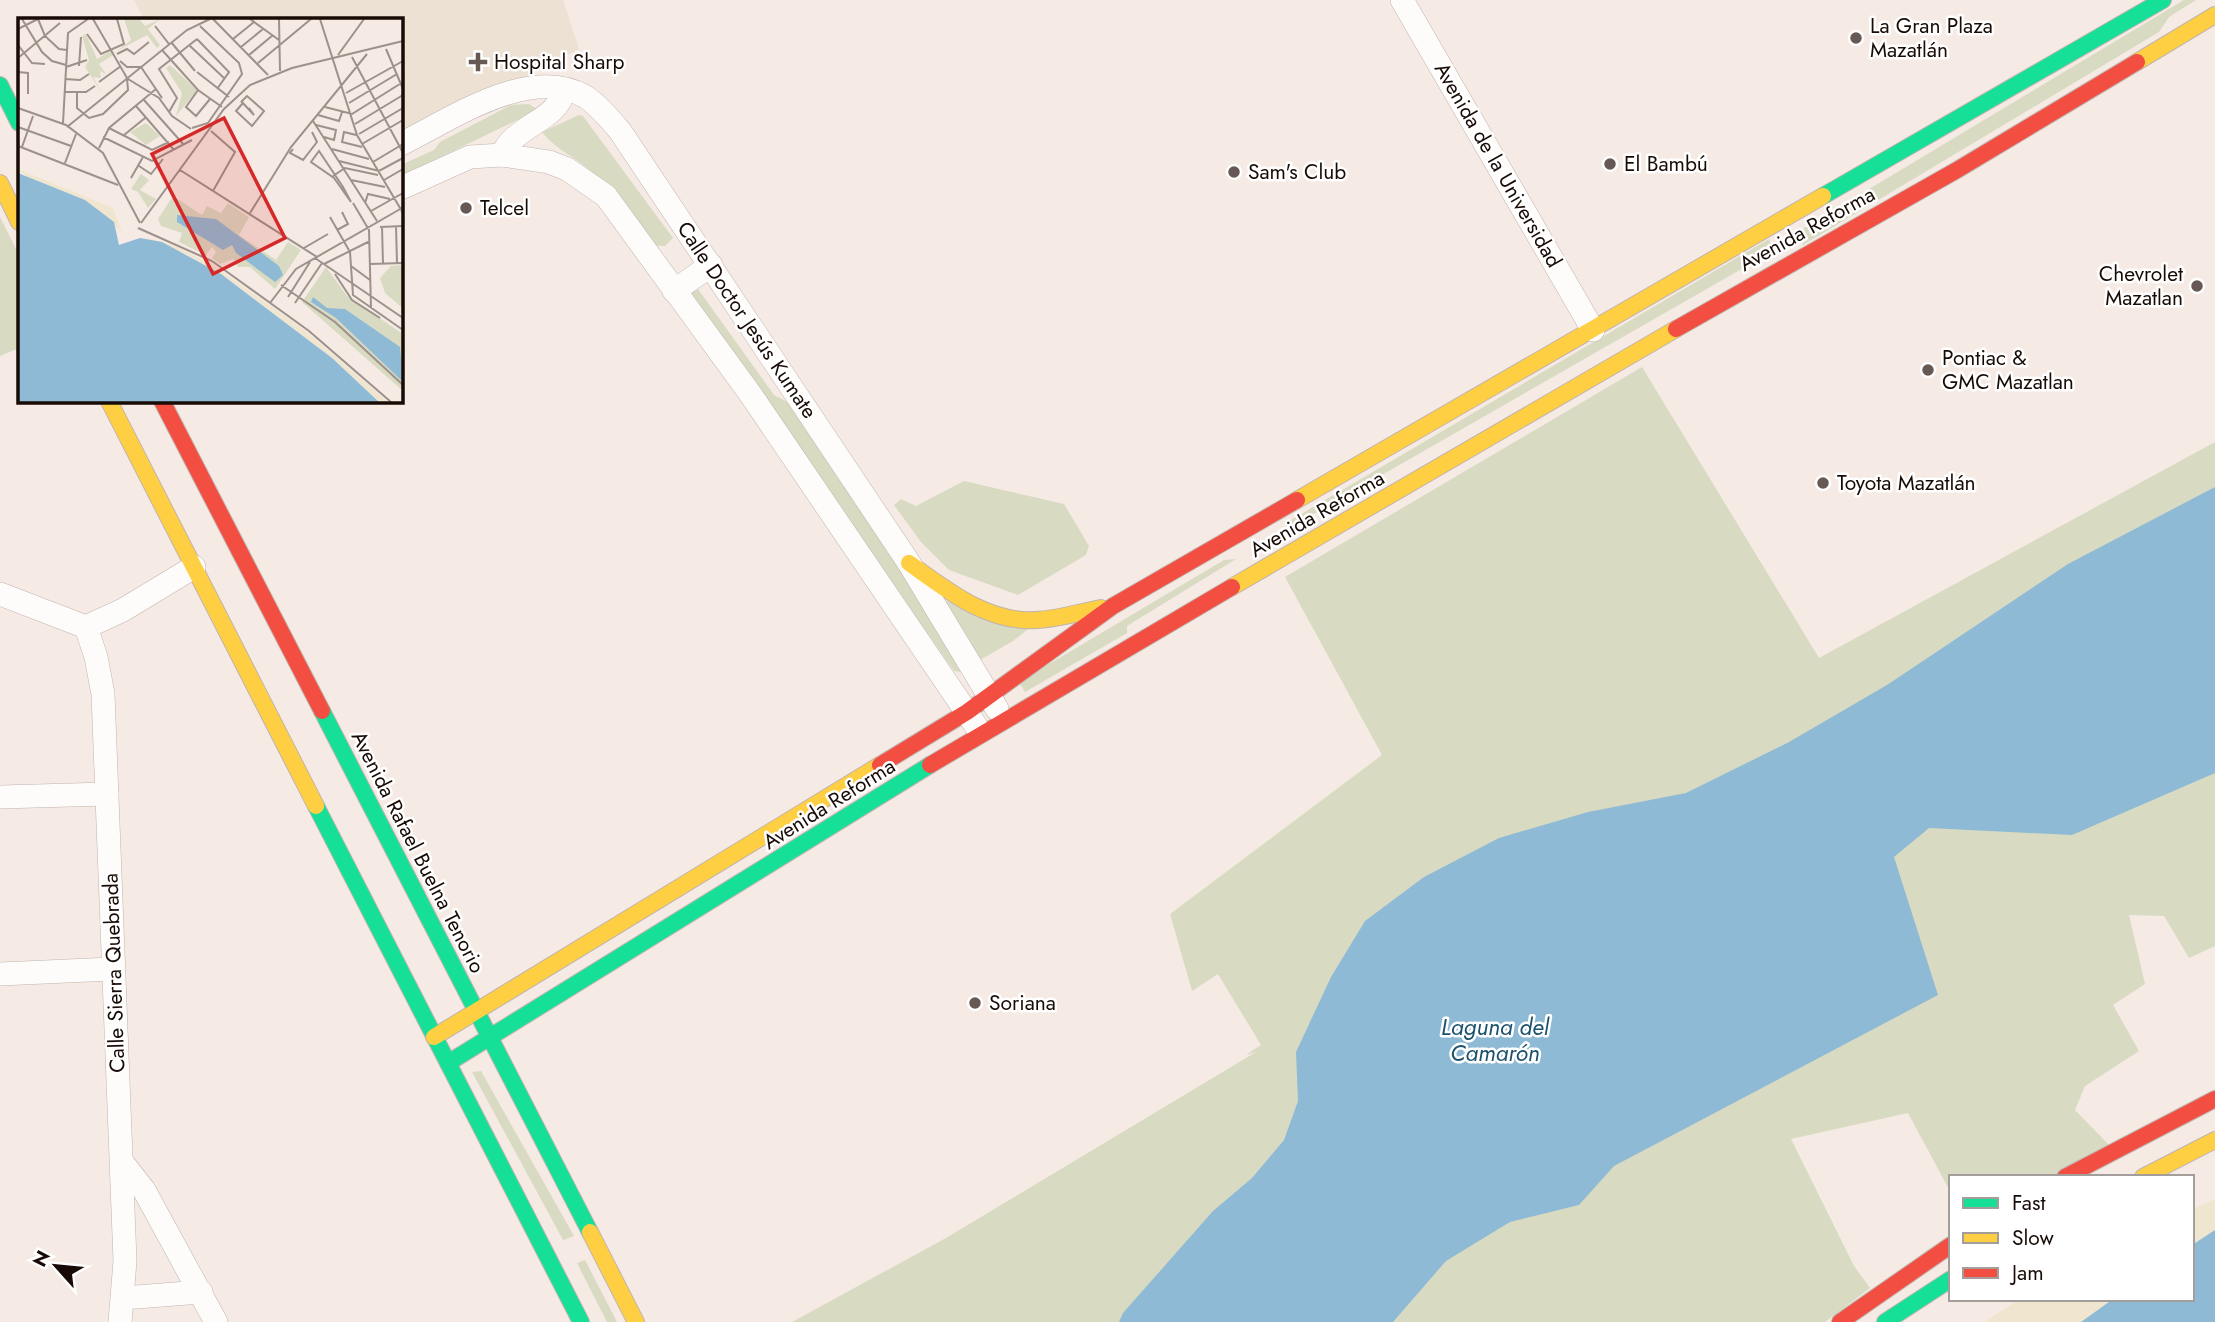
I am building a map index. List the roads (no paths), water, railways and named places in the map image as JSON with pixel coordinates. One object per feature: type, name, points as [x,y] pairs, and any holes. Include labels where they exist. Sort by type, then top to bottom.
[{"type":"main road","name":"Avenida Reforma","points":[[435,1037],[967,712],[1113,606],[2163,0]]},
{"type":"main road","name":"Avenida Reforma","points":[[448,1063],[1003,720],[1786,265],[1957,170],[2215,15]]},
{"type":"main road","points":[[0,85],[18,120]]},
{"type":"main road","points":[[0,183],[18,220]]},
{"type":"main road","points":[[110,402],[581,1322]]},
{"type":"main road","name":"Avenida Rafael Buelna Tenorio","points":[[163,402],[636,1322]]},
{"type":"main road","points":[[909,563],[956,596],[1000,617],[1035,620],[1113,606]]},
{"type":"main road","points":[[2069,1175],[2215,1100]]},
{"type":"main road","points":[[2147,1175],[2215,1140]]},
{"type":"main road","points":[[1840,1322],[1949,1246]]},
{"type":"main road","points":[[1885,1322],[1949,1280]]},
{"type":"street","name":"Avenida de la Universidad","points":[[1402,0],[1593,330]]},
{"type":"street","name":"Calle Doctor Jesús Kumate","points":[[402,144],[503,94],[543,86],[565,89],[586,97],[620,131],[710,265],[909,563],[1003,720]]},
{"type":"street","points":[[502,155],[513,138],[558,107],[565,89]]},
{"type":"street","name":"Calle Doctor Jesús Kumate","points":[[402,188],[470,157],[502,155],[549,162],[591,184],[606,197],[751,395],[981,734]]},
{"type":"street","points":[[674,291],[710,265]]},
{"type":"street","points":[[0,594],[86,627],[123,610],[194,567]]},
{"type":"street","name":"Calle Sierra Quebrada","points":[[86,627],[96,657],[103,694],[125,1261],[120,1322]]},
{"type":"street","points":[[0,797],[107,794]]},
{"type":"street","points":[[0,974],[112,969]]},
{"type":"street","points":[[122,1162],[144,1191],[216,1322]]},
{"type":"street","points":[[123,1298],[201,1292]]},
{"type":"water","name":"Laguna del Camarón","points":[[2215,487],[2215,773],[2072,835],[1929,828],[1894,857],[1938,995],[1614,1166],[1579,1205],[1510,1222],[1446,1261],[1393,1322],[1119,1322],[1123,1313],[1213,1211],[1252,1178],[1284,1140],[1298,1101],[1296,1052],[1331,977],[1365,921],[1424,877],[1499,838],[1588,812],[1686,793],[1789,742],[1887,685],[2068,564]]},
{"type":"water","points":[[2215,1230],[2215,1322],[2081,1322],[2110,1301],[2194,1301],[2194,1244]]},
{"type":"place","name":"La Gran Plaza Mazatlán","points":[[1856,38]]},
{"type":"place","name":"Hospital Sharp","points":[[478,62]]},
{"type":"place","name":"El Bambú","points":[[1610,164]]},
{"type":"place","name":"Sam's Club","points":[[1234,172]]},
{"type":"place","name":"Telcel","points":[[466,208]]},
{"type":"place","name":"Chevrolet Mazatlan","points":[[2197,286]]},
{"type":"place","name":"Pontiac & GMC Mazatlan","points":[[1928,370]]},
{"type":"place","name":"Toyota Mazatlán","points":[[1823,483]]},
{"type":"place","name":"Soriana","points":[[975,1003]]}]
